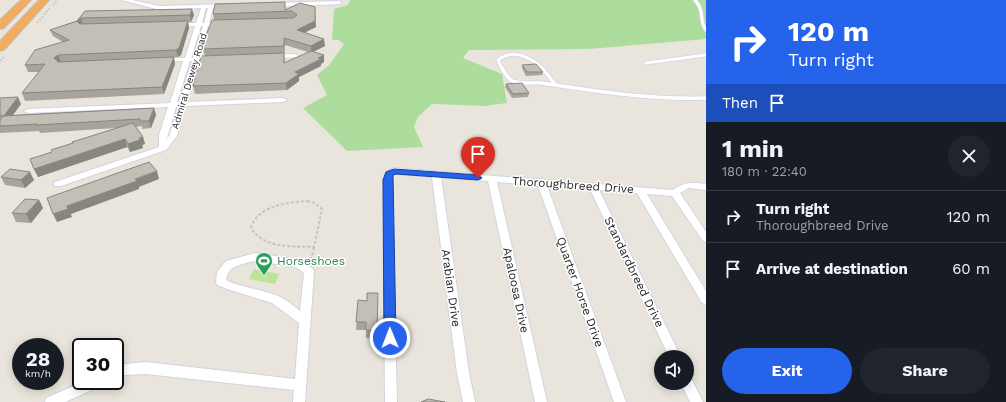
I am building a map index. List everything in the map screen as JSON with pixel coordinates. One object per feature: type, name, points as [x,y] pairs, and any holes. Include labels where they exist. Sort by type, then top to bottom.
[{"type":"highway","points":[[0,26],[26,0]]},
{"type":"highway","points":[[0,48],[44,0]]},
{"type":"street","points":[[125,0],[160,8],[234,6]]},
{"type":"street","points":[[264,5],[339,3]]},
{"type":"street","name":"Admiral Dewey Road","points":[[163,148],[163,135],[187,59],[208,7]]},
{"type":"street","points":[[168,26],[230,24]]},
{"type":"street","name":"Admiral Dewey Road","points":[[163,148],[173,136],[196,59],[202,25]]},
{"type":"street","points":[[264,57],[295,56]]},
{"type":"street","points":[[156,61],[218,58]]},
{"type":"street","points":[[28,111],[283,100]]},
{"type":"street","points":[[58,184],[163,148]]},
{"type":"street","name":"Thoroughbreed Drive","points":[[391,402],[387,180],[389,174],[394,171],[675,193],[679,188],[690,185],[706,187]]},
{"type":"street","name":"Arabian Drive","points":[[436,174],[463,373],[469,402]]},
{"type":"street","name":"Apaloosa Drive","points":[[492,179],[540,402]]},
{"type":"street","name":"Quarter Horse Drive","points":[[541,182],[620,402]]},
{"type":"street","name":"Standardbreed Drive","points":[[593,186],[672,350]]},
{"type":"street","points":[[640,190],[706,300]]},
{"type":"street","points":[[675,193],[706,239]]},
{"type":"street","points":[[299,402],[309,271],[299,264],[255,257],[230,264],[222,272],[221,282],[230,287],[270,298],[286,305],[305,321]]},
{"type":"street","points":[[124,370],[146,368],[300,384]]},
{"type":"street","points":[[51,402],[78,390]]},
{"type":"street","points":[[691,390],[697,402]]},
{"type":"lane","points":[[695,0],[704,11],[702,25],[706,30]]},
{"type":"lane","points":[[555,84],[540,66],[526,57],[507,54],[498,60],[506,77],[510,80],[555,84],[639,97],[670,99],[706,98]]},
{"type":"lane","points":[[646,63],[706,55]]},
{"type":"path","points":[[309,271],[322,209],[314,203],[299,201],[282,204],[265,210],[254,219],[252,228],[256,236],[273,243],[314,247]]},
{"type":"green space","points":[[350,0],[706,0],[706,39],[589,49],[469,50],[463,58],[502,74],[507,103],[485,106],[432,104],[418,117],[414,127],[423,147],[347,151],[303,108],[327,95],[317,75],[329,65],[344,44],[338,40],[332,40],[334,9],[348,5]]},
{"type":"green space","name":"Horseshoes","points":[[254,269],[279,274],[275,284],[249,279]]},
{"type":"building","points":[[285,2],[285,10],[300,3],[315,7],[315,21],[297,30],[324,39],[311,46],[284,38],[284,46],[203,49],[204,46],[202,46],[212,20],[293,18],[297,15],[292,11],[213,14],[215,4]]},
{"type":"building","points":[[192,9],[190,15],[81,18],[77,21],[85,11]]},
{"type":"building","points":[[77,21],[80,24],[188,21],[179,48],[176,50],[58,55],[54,58],[58,62],[174,57],[162,87],[22,93],[45,64],[25,65],[35,50],[69,40],[50,30]]},
{"type":"building","points":[[311,51],[324,55],[318,58],[321,59],[295,72],[299,74],[286,83],[193,86],[201,56],[284,53],[284,63]]},
{"type":"building","points":[[536,64],[543,72],[527,72],[522,65]]},
{"type":"building","points":[[522,83],[529,93],[513,94],[506,84]]},
{"type":"building","points":[[18,97],[4,116],[0,116],[0,98]]},
{"type":"building","points":[[154,108],[149,121],[140,121],[140,119],[0,126],[0,120],[3,116]]},
{"type":"building","points":[[133,123],[143,137],[139,138],[140,140],[128,144],[125,139],[34,169],[30,159],[52,152],[51,150],[73,143],[72,142]]},
{"type":"building","points":[[149,162],[157,171],[135,179],[137,181],[67,206],[68,209],[53,214],[47,198]]},
{"type":"building","points":[[10,169],[30,172],[21,180],[1,177]]},
{"type":"building","points":[[25,199],[39,200],[26,214],[12,213]]},
{"type":"building","points":[[367,293],[378,293],[377,331],[366,330],[366,322],[356,322],[358,300],[367,301]]},
{"type":"building","points":[[428,399],[445,402],[421,402]]},
{"type":"place","name":"Horseshoes","points":[[264,276]]},
{"type":"route","points":[[390,338],[387,180],[389,174],[394,171],[478,178]]}]
